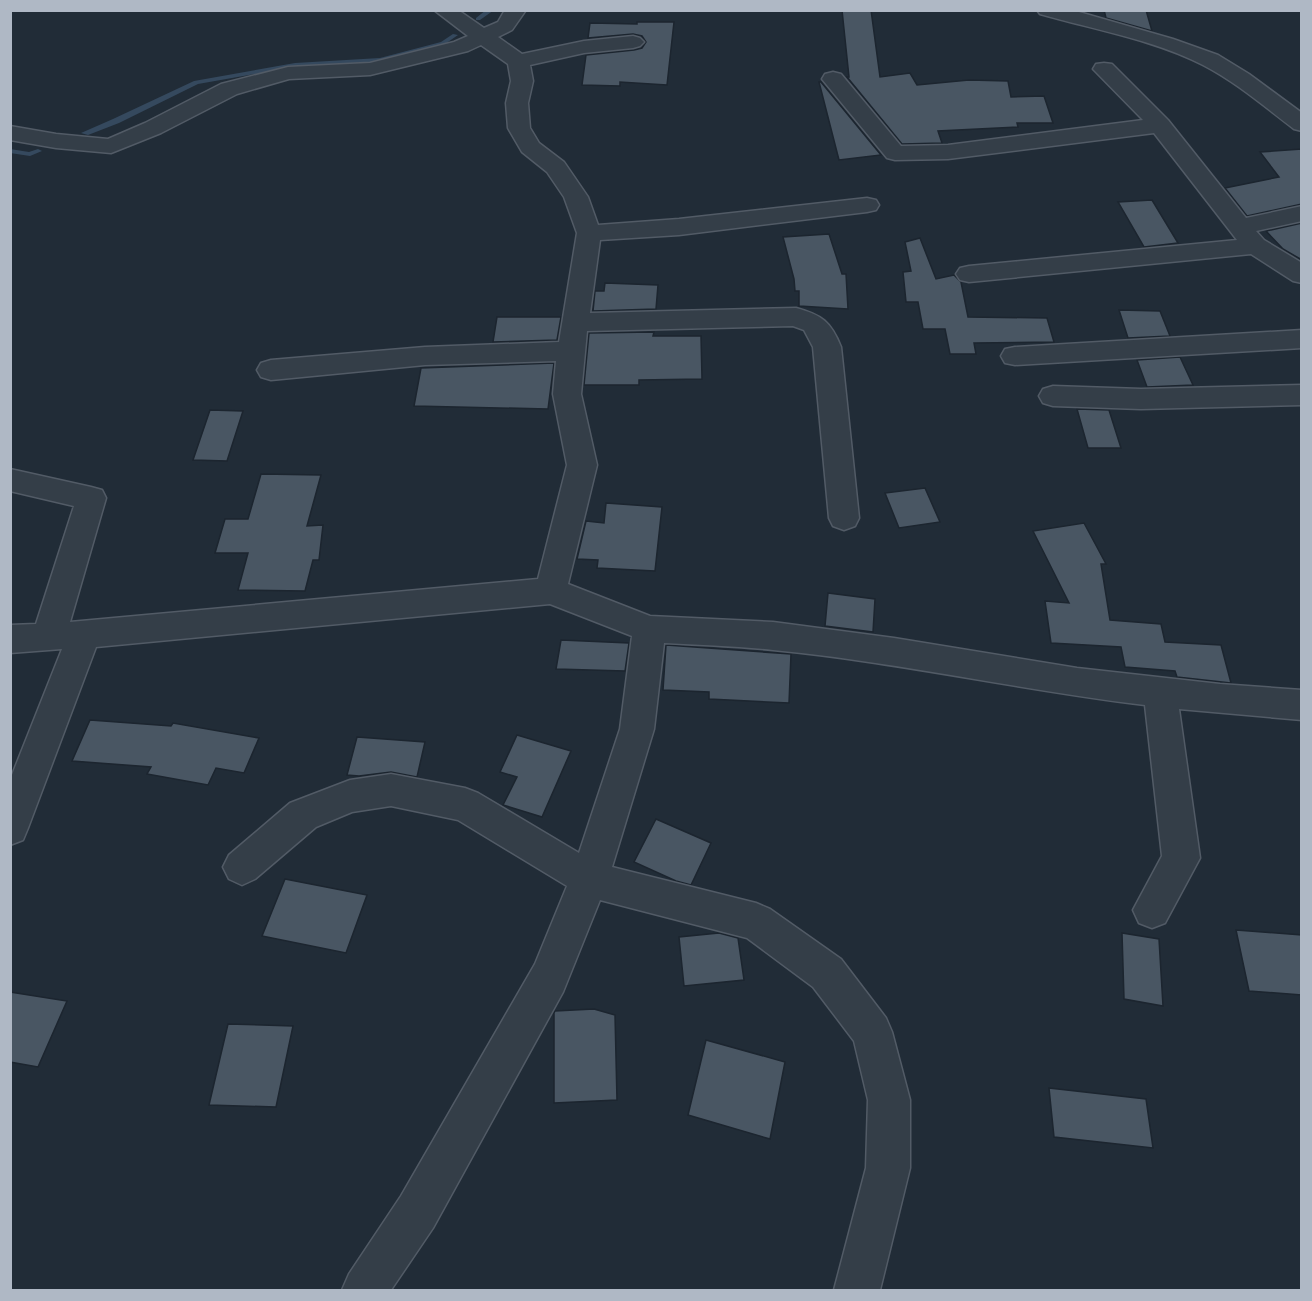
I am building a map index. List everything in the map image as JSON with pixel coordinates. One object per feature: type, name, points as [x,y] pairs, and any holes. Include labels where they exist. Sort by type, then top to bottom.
[{"type":"street","points":[[444,10],[518,61],[584,47],[633,42]]},
{"type":"street","points":[[10,133],[56,141],[111,146],[153,128],[230,88],[288,73],[370,69],[461,47],[505,26],[516,10]]},
{"type":"street","points":[[1047,10],[1166,43],[1210,60],[1241,79],[1302,124]]},
{"type":"street","points":[[518,61],[522,81],[517,103],[519,128],[530,147],[556,167],[571,190],[589,233],[574,322],[567,394],[582,465],[551,591]]},
{"type":"street","points":[[1104,69],[1160,125],[1248,236],[1302,275]]},
{"type":"street","points":[[833,79],[895,153],[948,152],[1160,125]]},
{"type":"street","points":[[589,233],[679,227],[867,205]]},
{"type":"street","points":[[969,274],[1248,236],[1302,213]]},
{"type":"street","points":[[574,322],[796,317],[813,324],[822,334],[827,347],[844,518]]},
{"type":"street","points":[[1015,356],[1302,339]]},
{"type":"street","points":[[272,370],[425,356],[571,351]]},
{"type":"street","points":[[1053,396],[1141,399],[1302,395]]},
{"type":"street","points":[[10,480],[91,498],[49,636]]},
{"type":"street","points":[[10,639],[84,635],[551,591],[649,629],[773,636],[894,652],[1077,682],[1302,705]]},
{"type":"street","points":[[365,1290],[417,1212],[549,978],[589,879],[637,729],[649,629]]},
{"type":"street","points":[[10,828],[84,635]]},
{"type":"street","points":[[1152,910],[1180,858],[1160,692]]},
{"type":"street","points":[[242,867],[303,815],[350,796],[391,790],[465,806],[589,879],[756,922],[827,973],[872,1032],[889,1100],[888,1168],[857,1290]]},
{"type":"building","points":[[842,10],[871,10],[880,77],[910,73],[917,85],[969,80],[1008,81],[1011,97],[1044,96],[1053,123],[1017,123],[1018,127],[938,131],[942,143],[902,144],[847,77],[849,77]]},
{"type":"building","points":[[1104,10],[1146,10],[1152,31],[1106,18]]},
{"type":"building","points":[[637,22],[674,22],[667,85],[620,82],[620,86],[582,85],[586,55],[634,50],[642,48],[646,42],[642,36],[633,34],[588,38],[590,23],[637,24]]},
{"type":"building","points":[[819,82],[821,82],[881,155],[839,160]]},
{"type":"building","points":[[1302,149],[1302,204],[1247,216],[1225,188],[1279,177],[1260,152]]},
{"type":"building","points":[[1152,200],[1178,243],[1144,247],[1118,202]]},
{"type":"building","points":[[1302,223],[1302,260],[1283,249],[1266,231]]},
{"type":"building","points":[[829,234],[842,274],[846,274],[848,309],[799,306],[799,291],[795,291],[783,237]]},
{"type":"building","points":[[920,238],[936,279],[954,275],[961,282],[968,317],[1047,318],[1054,342],[974,343],[976,354],[950,354],[945,329],[923,329],[918,302],[906,302],[903,272],[911,271],[905,242]]},
{"type":"building","points":[[605,283],[658,285],[656,309],[593,311],[595,291],[604,291]]},
{"type":"building","points":[[1119,310],[1160,311],[1170,336],[1128,338]]},
{"type":"building","points":[[497,317],[561,317],[557,340],[493,342]]},
{"type":"building","points":[[654,332],[653,336],[701,336],[702,379],[639,380],[639,385],[584,385],[589,333]]},
{"type":"building","points":[[1180,357],[1193,385],[1147,387],[1137,360]]},
{"type":"building","points":[[554,363],[548,409],[414,406],[421,368]]},
{"type":"building","points":[[1077,409],[1109,410],[1121,448],[1088,448]]},
{"type":"building","points":[[210,410],[243,411],[227,461],[193,460]]},
{"type":"building","points":[[261,474],[321,475],[307,526],[323,525],[319,560],[313,560],[305,591],[238,590],[248,553],[215,553],[225,519],[248,519]]},
{"type":"building","points":[[925,488],[940,522],[899,528],[885,493]]},
{"type":"building","points":[[606,503],[662,507],[655,571],[597,568],[598,560],[577,559],[586,521],[604,523]]},
{"type":"building","points":[[1084,523],[1106,564],[1101,564],[1110,620],[1161,624],[1165,642],[1221,645],[1231,683],[1177,677],[1175,671],[1125,667],[1121,647],[1051,643],[1045,601],[1069,603],[1033,531]]},
{"type":"building","points":[[828,593],[875,599],[873,632],[825,626]]},
{"type":"building","points":[[561,640],[629,643],[625,671],[556,669]]},
{"type":"building","points":[[666,645],[791,654],[789,703],[709,699],[709,692],[663,690]]},
{"type":"building","points":[[90,720],[171,726],[173,723],[259,738],[244,773],[216,768],[208,785],[147,774],[151,767],[72,761]]},
{"type":"building","points":[[517,735],[571,751],[542,817],[503,805],[517,777],[500,772]]},
{"type":"building","points":[[357,737],[425,742],[417,777],[391,772],[359,776],[347,775]]},
{"type":"building","points":[[656,819],[711,843],[691,885],[676,881],[634,862]]},
{"type":"building","points":[[285,879],[367,895],[346,953],[262,936]]},
{"type":"building","points":[[1236,930],[1302,935],[1302,995],[1249,991]]},
{"type":"building","points":[[719,933],[738,938],[744,980],[684,986],[679,937]]},
{"type":"building","points":[[1122,933],[1159,939],[1163,1006],[1124,999]]},
{"type":"building","points":[[10,992],[67,1001],[38,1067],[10,1062]]},
{"type":"building","points":[[594,1009],[615,1015],[617,1100],[554,1103],[554,1013],[555,1011]]},
{"type":"building","points":[[228,1024],[293,1026],[276,1107],[209,1105]]},
{"type":"building","points":[[706,1040],[785,1062],[770,1139],[688,1115]]},
{"type":"building","points":[[1049,1088],[1146,1099],[1153,1148],[1054,1137]]},
{"type":"waterway","points":[[478,19],[491,10]]},
{"type":"waterway","points":[[85,133],[116,121],[196,82],[295,65],[380,60],[443,43],[455,35]]},
{"type":"waterway","points":[[10,151],[30,154],[38,151]]}]
